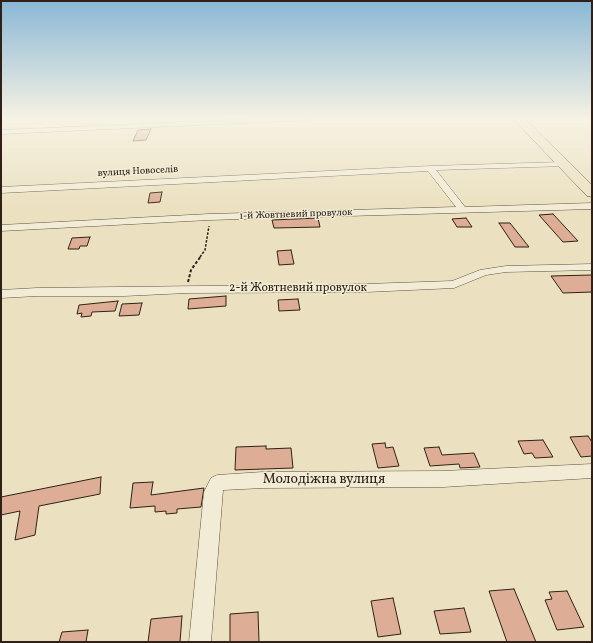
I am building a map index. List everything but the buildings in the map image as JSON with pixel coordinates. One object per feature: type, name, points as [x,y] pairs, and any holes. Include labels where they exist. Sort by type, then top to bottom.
[{"type":"highway","points":[[547,148],[592,193]]},
{"type":"street","name":"вулиця Новоселів","points":[[1,190],[430,168],[563,164]]},
{"type":"street","points":[[430,168],[462,210]]},
{"type":"street","name":"1-й Жовтневий провулок","points":[[1,228],[209,217],[592,206]]},
{"type":"street","name":"2-й Жовтневий провулок","points":[[1,294],[37,292],[124,292],[187,289],[366,288],[454,284],[484,272],[494,270],[592,268]]},
{"type":"street","name":"Молодіжна вулиця","points":[[200,642],[213,492],[217,483],[263,480],[443,479],[592,471]]},
{"type":"path","points":[[187,289],[191,270],[205,250],[207,244],[209,217]]}]
